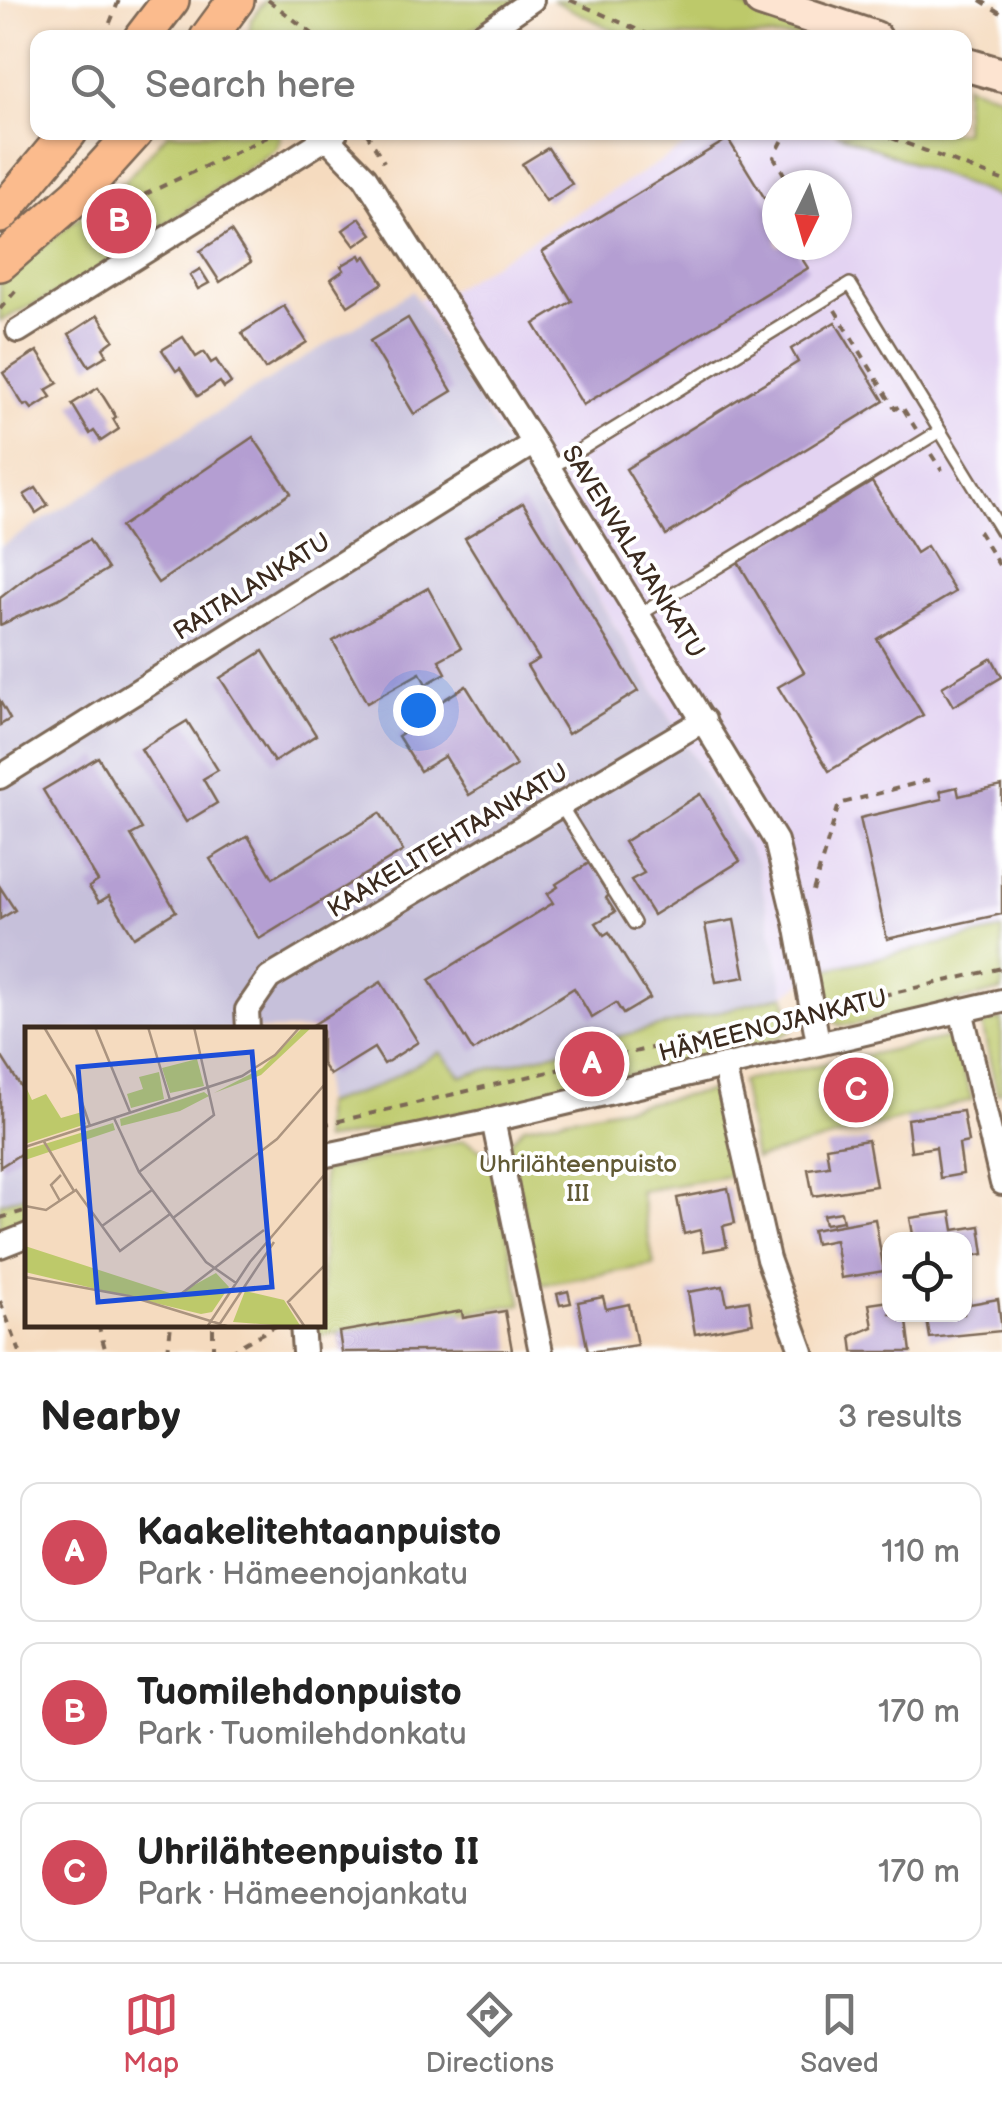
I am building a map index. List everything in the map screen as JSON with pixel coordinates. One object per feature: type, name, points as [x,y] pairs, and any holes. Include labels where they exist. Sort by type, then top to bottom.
[{"type":"main road","points":[[214,30],[236,0]]},
{"type":"main road","points":[[761,0],[851,30]]},
{"type":"main road","points":[[827,0],[885,30]]},
{"type":"main road","points":[[972,66],[1002,75]]},
{"type":"main road","points":[[0,215],[62,140]]},
{"type":"main road","points":[[13,272],[129,140]]},
{"type":"street","points":[[488,30],[532,0]]},
{"type":"street","points":[[18,331],[318,140]]},
{"type":"street","name":"SAVENVALAJANKATU","points":[[332,140],[365,177],[534,443],[776,841],[818,1042]]},
{"type":"street","name":"RAITALANKATU","points":[[0,777],[534,443]]},
{"type":"street","name":"KAAKELITEHTAANKATU","points":[[248,1027],[247,1010],[269,978],[704,720]]},
{"type":"street","name":"HÄMEENOJANKATU","points":[[325,1155],[1002,1001]]},
{"type":"street","points":[[961,1010],[1002,1183]]},
{"type":"street","points":[[724,1066],[768,1259],[802,1352]]},
{"type":"street","points":[[493,1120],[541,1352]]},
{"type":"street","points":[[0,1246],[25,1236]]},
{"type":"street","points":[[302,1327],[304,1352]]},
{"type":"lane","points":[[549,469],[850,284],[1002,532]]},
{"type":"lane","points":[[639,615],[940,431]]},
{"type":"lane","points":[[561,806],[634,923]]},
{"type":"path","points":[[107,30],[119,0]]},
{"type":"path","points":[[268,0],[307,30]]},
{"type":"path","points":[[570,0],[638,30]]},
{"type":"path","points":[[980,0],[1002,14]]},
{"type":"path","points":[[98,217],[261,140]]},
{"type":"path","points":[[782,170],[774,157],[783,140]]},
{"type":"path","points":[[897,140],[1002,180]]},
{"type":"path","points":[[0,309],[13,272]]},
{"type":"path","points":[[809,905],[839,804],[932,779]]},
{"type":"path","points":[[325,1123],[1002,968]]},
{"type":"path","points":[[0,1218],[25,1211]]},
{"type":"path","points":[[0,1302],[20,1352]]},
{"type":"path","points":[[99,1327],[106,1352]]},
{"type":"path","points":[[168,1352],[172,1327]]},
{"type":"path","points":[[213,1352],[214,1327]]},
{"type":"path","points":[[229,1352],[274,1327]]},
{"type":"shaded area","points":[[696,140],[854,140],[1002,199],[1002,930],[819,971],[785,995],[757,862],[418,299],[450,290]]},
{"type":"shaded area","points":[[412,291],[757,862],[785,995],[461,1076],[440,1052],[373,1088],[325,1103],[325,1027],[25,1027],[25,1196],[0,1203],[0,547]]},
{"type":"green space","points":[[265,0],[521,0],[471,30],[250,30],[251,20]]},
{"type":"green space","points":[[552,0],[726,0],[804,30],[614,30]]},
{"type":"green space","points":[[972,87],[1002,96],[1002,199],[854,140],[972,140]]},
{"type":"green space","points":[[162,140],[279,140],[276,149],[82,281],[0,321],[0,280],[126,180]]},
{"type":"green space","points":[[1002,930],[1002,991],[853,1025],[839,1025],[828,1017],[819,971]]},
{"type":"green space","points":[[785,995],[792,1030],[774,1040],[504,1105],[325,1141],[325,1103],[373,1088],[440,1052],[461,1076]]},
{"type":"green space","points":[[1002,1019],[1002,1092],[997,1093],[982,1024]]},
{"type":"green space","points":[[953,1037],[972,1100],[755,1159],[741,1081]]},
{"type":"green space","name":"Uhrilähteenpuisto III","points":[[715,1090],[735,1175],[640,1191],[654,1265],[539,1285],[509,1143],[524,1126]]},
{"type":"green space","points":[[464,1140],[490,1155],[522,1304],[314,1336],[312,1327],[325,1327],[325,1171]]},
{"type":"green space","points":[[25,1196],[25,1222],[0,1233],[0,1203]]},
{"type":"building","points":[[726,140],[762,194],[762,260],[803,260],[808,268],[583,405],[534,324],[572,301],[542,252]]},
{"type":"building","points":[[548,148],[572,184],[546,201],[522,164]]},
{"type":"building","points":[[360,218],[372,234],[355,246],[343,230]]},
{"type":"building","points":[[231,231],[251,262],[220,282],[200,251]]},
{"type":"building","points":[[360,255],[362,259],[366,256],[383,283],[348,306],[331,279],[344,270],[341,266]]},
{"type":"building","points":[[200,269],[209,283],[198,289],[190,275]]},
{"type":"building","points":[[284,306],[307,342],[265,369],[242,333]]},
{"type":"building","points":[[98,315],[114,340],[103,348],[107,355],[89,366],[69,334]]},
{"type":"building","points":[[408,318],[452,391],[414,414],[370,341]]},
{"type":"building","points":[[835,322],[884,401],[666,535],[626,469],[798,362],[791,349]]},
{"type":"building","points":[[183,337],[196,357],[204,352],[211,363],[216,360],[231,383],[224,388],[220,382],[198,396],[180,368],[176,371],[162,350]]},
{"type":"building","points":[[37,351],[58,383],[46,390],[51,397],[32,409],[28,404],[24,406],[3,373]]},
{"type":"building","points":[[98,388],[119,429],[101,441],[94,431],[90,434],[72,404]]},
{"type":"building","points":[[253,437],[291,493],[158,583],[120,527]]},
{"type":"building","points":[[872,482],[916,553],[927,546],[955,592],[877,639],[923,715],[829,771],[778,687],[804,672],[738,562]]},
{"type":"building","points":[[36,488],[48,505],[36,513],[24,495]]},
{"type":"building","points":[[523,503],[638,691],[568,734],[527,666],[539,659],[465,538]]},
{"type":"building","points":[[89,540],[108,569],[58,599],[0,625],[0,598],[37,569]]},
{"type":"building","points":[[428,588],[461,648],[439,660],[446,673],[426,684],[420,673],[367,703],[333,641]]},
{"type":"building","points":[[263,651],[316,735],[274,762],[220,678]]},
{"type":"building","points":[[992,658],[1002,677],[953,706],[942,687]]},
{"type":"building","points":[[466,686],[516,766],[469,795],[445,756],[420,771],[398,736],[424,719],[421,714]]},
{"type":"building","points":[[0,701],[10,719],[0,725]]},
{"type":"building","points":[[187,721],[218,770],[203,779],[217,803],[186,822],[141,749]]},
{"type":"building","points":[[98,757],[142,829],[131,835],[176,911],[134,937],[109,896],[99,902],[89,887],[98,881],[43,790]]},
{"type":"building","points":[[1002,786],[1002,914],[887,939],[860,818],[942,799],[940,791],[957,787],[959,796]]},
{"type":"building","points":[[700,794],[740,861],[653,915],[631,880],[644,873],[624,842]]},
{"type":"building","points":[[380,813],[403,851],[259,939],[210,859],[248,836],[273,878]]},
{"type":"building","points":[[589,863],[615,912],[596,923],[604,935],[609,932],[650,998],[623,1014],[616,1003],[592,1018],[574,988],[473,1051],[429,980],[553,903],[547,894],[558,887],[556,884]]},
{"type":"building","points":[[0,887],[15,910],[0,919]]},
{"type":"building","points":[[734,920],[745,977],[716,982],[705,925]]},
{"type":"building","points":[[381,982],[418,1042],[384,1064],[374,1048],[330,1075],[325,1068],[325,1027],[310,1027]]},
{"type":"building","points":[[0,1054],[25,1093],[25,1151],[0,1167]]},
{"type":"building","points":[[963,1111],[968,1142],[959,1144],[963,1174],[940,1178],[936,1147],[911,1151],[907,1119]]},
{"type":"building","points":[[868,1140],[876,1186],[813,1196],[808,1169],[829,1166],[826,1147]]},
{"type":"building","points":[[728,1188],[735,1223],[723,1226],[727,1247],[704,1251],[700,1230],[684,1234],[677,1198]]},
{"type":"building","points":[[841,1212],[843,1221],[825,1224],[823,1215]]},
{"type":"building","points":[[951,1212],[954,1230],[980,1226],[984,1254],[972,1256],[972,1232],[913,1232],[910,1218]]},
{"type":"building","points":[[875,1219],[882,1271],[841,1278],[835,1240],[815,1244],[812,1230]]},
{"type":"building","points":[[723,1286],[727,1304],[749,1300],[753,1323],[695,1334],[688,1292]]},
{"type":"building","points":[[568,1291],[571,1303],[560,1305],[557,1294]]},
{"type":"building","points":[[603,1297],[606,1309],[629,1304],[637,1345],[588,1352],[578,1302]]},
{"type":"building","points":[[998,1299],[1002,1331],[930,1338],[927,1322],[972,1322],[972,1304]]},
{"type":"building","points":[[882,1302],[882,1322],[907,1322],[911,1352],[853,1352],[851,1336],[873,1327],[869,1304]]},
{"type":"building","points":[[462,1311],[463,1318],[505,1311],[512,1350],[342,1352],[339,1332]]},
{"type":"place","name":"Tuomilehdonpuisto","points":[[119,221]]},
{"type":"place","name":"Kaakelitehtaanpuisto","points":[[592,1064]]},
{"type":"place","name":"Uhrilähteenpuisto II","points":[[856,1090]]}]
